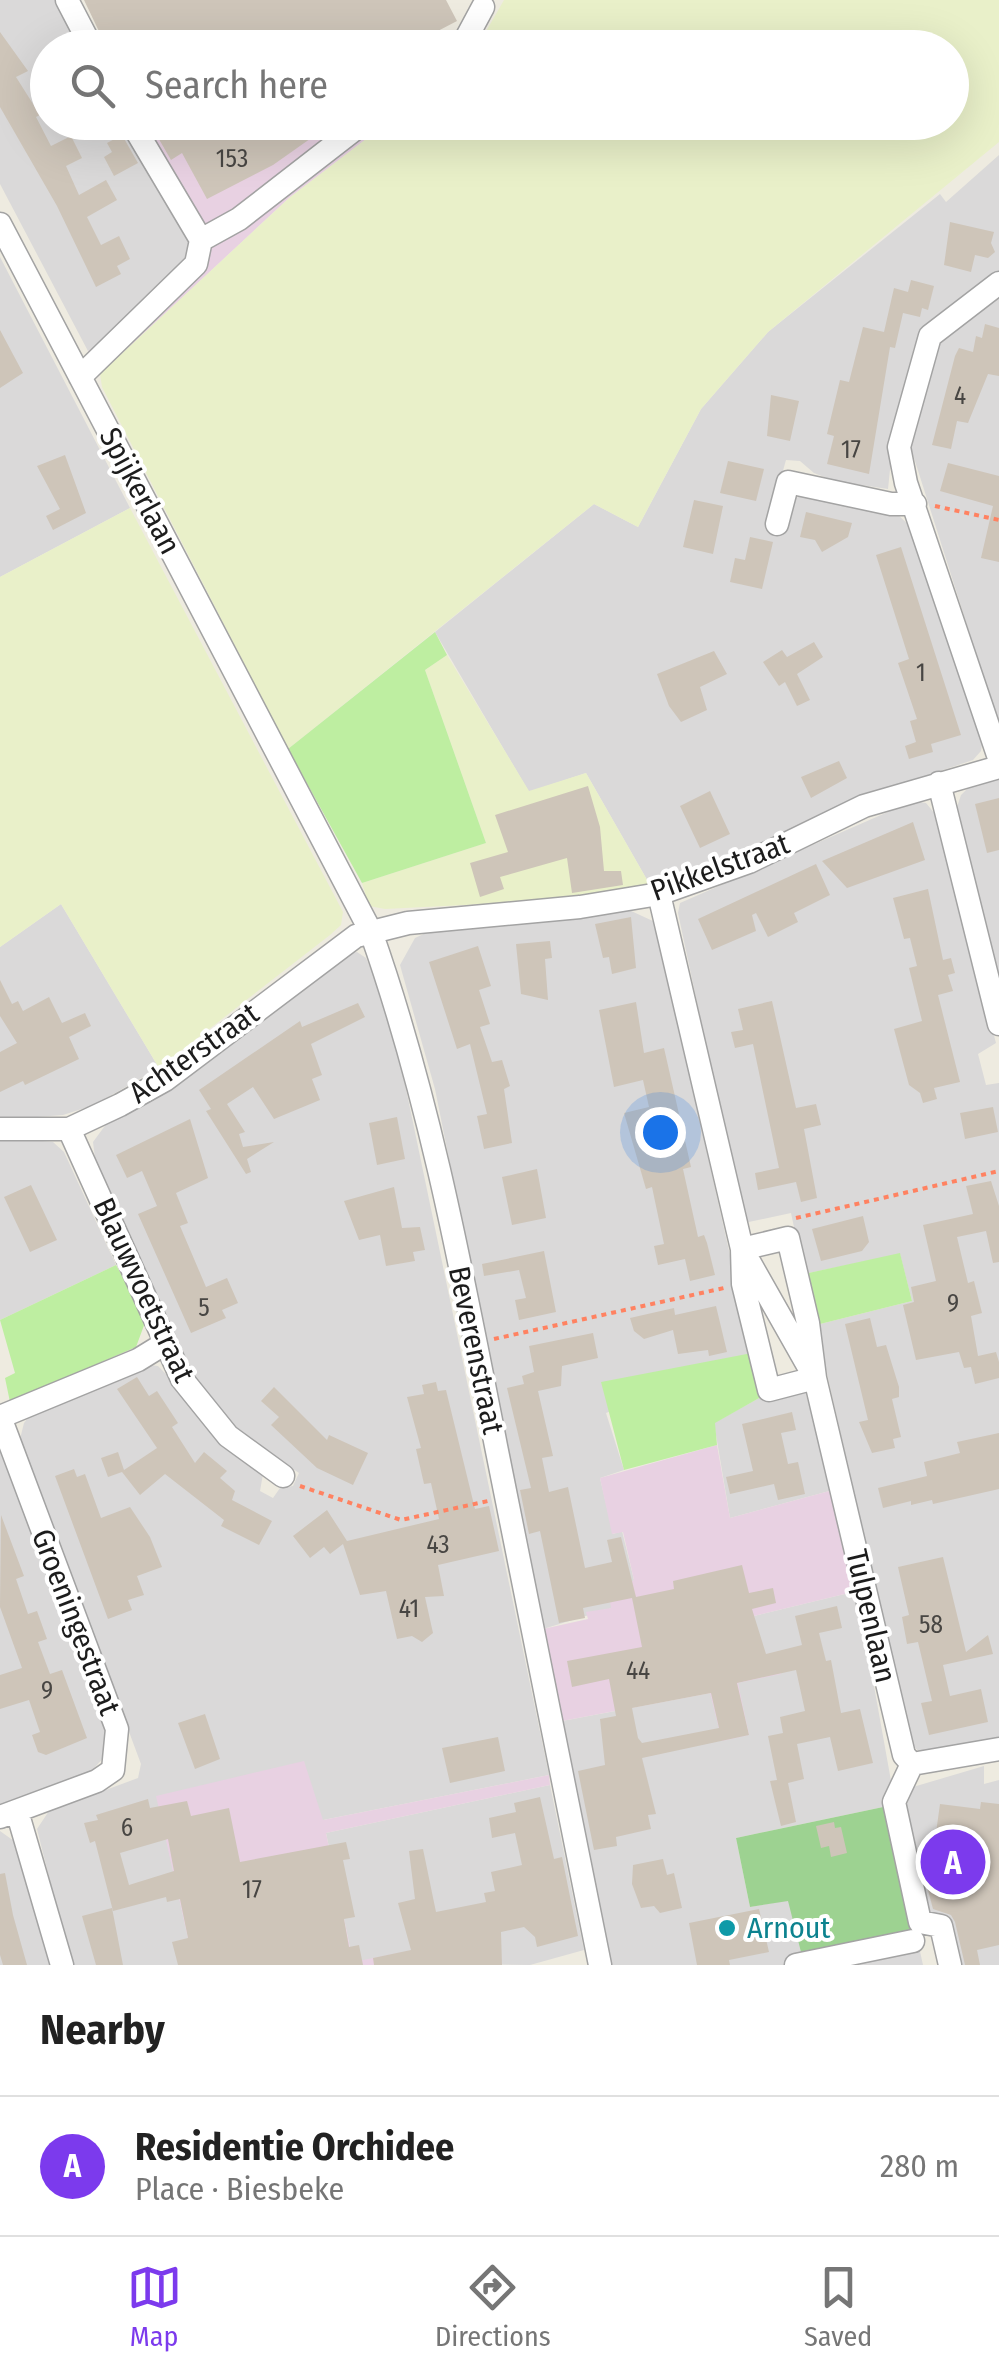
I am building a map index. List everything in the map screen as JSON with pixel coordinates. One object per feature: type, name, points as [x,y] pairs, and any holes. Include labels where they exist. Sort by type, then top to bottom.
[{"type":"street","points":[[67,0],[83,30]]},
{"type":"street","points":[[471,30],[484,7]]},
{"type":"street","points":[[80,377],[196,264],[201,240],[142,140]]},
{"type":"street","points":[[201,240],[239,219],[341,140]]},
{"type":"street","name":"Spijkerlaan","points":[[0,224],[281,758]]},
{"type":"street","points":[[999,284],[930,336],[899,447],[999,758]]},
{"type":"street","points":[[777,524],[788,482],[892,504],[915,504]]},
{"type":"street","name":"Beverenstraat","points":[[281,758],[371,932],[417,1070],[600,1965]]},
{"type":"street","name":"Pikkelstraat","points":[[371,932],[427,921],[580,907],[658,894],[748,862],[864,806],[999,767]]},
{"type":"street","points":[[939,783],[999,1024]]},
{"type":"street","name":"Tulpenlaan","points":[[658,894],[742,1250],[743,1284],[768,1390],[815,1378]]},
{"type":"street","name":"Achterstraat","points":[[0,1130],[69,1129],[165,1080],[339,945],[371,932]]},
{"type":"street","name":"Blauwvoetstraat","points":[[69,1129],[164,1344],[209,1417],[283,1476]]},
{"type":"street","name":"Tulpenlaan","points":[[742,1250],[788,1238],[808,1323],[815,1378],[904,1755],[912,1764]]},
{"type":"street","name":"Tulpenlaan","points":[[742,1250],[815,1378]]},
{"type":"street","points":[[0,1418],[138,1360],[164,1344]]},
{"type":"street","name":"Groeningestraat","points":[[0,1418],[97,1672],[117,1729],[118,1745],[113,1770],[96,1781],[8,1814]]},
{"type":"street","points":[[950,1965],[941,1926],[920,1922],[894,1802],[912,1764],[999,1748]]},
{"type":"street","points":[[8,1814],[62,1965]]},
{"type":"street","points":[[796,1965],[913,1941]]},
{"type":"path","points":[[915,504],[999,520]]},
{"type":"path","points":[[783,1220],[999,1171]]},
{"type":"path","points":[[476,1344],[743,1284]]},
{"type":"path","points":[[283,1476],[298,1486],[402,1520],[506,1497]]},
{"type":"shaded area","points":[[0,0],[64,0],[80,30],[30,30],[30,140],[137,140],[196,251],[111,339],[88,351],[0,184]]},
{"type":"shaded area","points":[[137,140],[365,140],[289,198],[100,374],[88,351],[111,339],[196,251]]},
{"type":"shaded area","points":[[999,155],[999,272],[922,334],[914,347],[892,450],[888,489],[835,481],[814,473],[800,461],[786,460],[767,527],[787,529],[795,498],[805,495],[897,514],[910,526],[983,737],[981,751],[973,760],[851,801],[736,855],[650,885],[586,773],[529,792],[435,632],[594,504],[638,527],[701,409],[768,332],[940,194],[946,202]]},
{"type":"shaded area","points":[[0,257],[130,508],[0,577]]},
{"type":"shaded area","points":[[999,296],[999,726],[908,439],[932,354],[942,340]]},
{"type":"shaded area","points":[[999,777],[999,980],[956,810],[961,795],[972,784]]},
{"type":"shaded area","points":[[913,801],[926,803],[935,814],[996,1043],[978,1054],[986,1085],[999,1083],[999,1740],[920,1753],[911,1743],[816,1325],[912,1301],[900,1254],[804,1274],[791,1213],[744,1223],[678,913],[680,903]]},
{"type":"shaded area","points":[[61,904],[159,1068],[94,1105],[63,1115],[0,1120],[0,947]]},
{"type":"shaded area","points":[[629,910],[655,922],[752,1353],[606,1413],[624,1470],[600,1478],[613,1534],[622,1531],[634,1580],[612,1608],[543,1629],[435,1089],[400,965],[415,938],[430,931]]},
{"type":"shaded area","points":[[357,952],[366,958],[383,996],[406,1089],[549,1775],[323,1820],[157,1797],[194,1965],[71,1965],[37,1829],[49,1811],[138,1778],[141,1764],[20,1439],[24,1423],[30,1415],[150,1365],[158,1366],[263,1474],[260,1491],[273,1498],[280,1488],[293,1486],[299,1473],[233,1427],[195,1376],[157,1302],[95,1158],[93,1142],[110,1119],[346,954]]},
{"type":"shaded area","points":[[0,1137],[53,1142],[64,1152],[116,1265],[0,1320]]},
{"type":"shaded area","points":[[805,1391],[833,1490],[730,1518],[714,1423],[761,1397]]},
{"type":"shaded area","points":[[0,1445],[107,1730],[105,1756],[87,1776],[0,1808]]},
{"type":"shaded area","points":[[717,1445],[730,1518],[833,1490],[857,1591],[754,1616],[765,1664],[778,1662],[781,1674],[738,1683],[749,1735],[722,1741],[710,1693],[562,1721],[543,1629],[588,1619],[586,1612],[611,1608],[609,1595],[634,1580],[623,1532],[612,1534],[600,1478]]},
{"type":"shaded area","points":[[857,1591],[893,1792],[885,1794],[888,1806],[736,1838],[750,1907],[788,1900],[915,1929],[923,1965],[611,1965],[562,1721],[711,1693],[749,1735],[737,1683],[781,1673],[765,1665],[754,1616]]},
{"type":"shaded area","points":[[304,1761],[323,1820],[549,1775],[550,1785],[326,1833],[353,1962],[499,1933],[502,1965],[194,1965],[156,1796]]},
{"type":"shaded area","points":[[984,1766],[984,1784],[999,1780],[999,1965],[957,1965],[925,1915],[903,1804],[913,1787]]},
{"type":"shaded area","points":[[550,1785],[584,1950],[530,1965],[353,1962],[326,1833]]},
{"type":"shaded area","points":[[0,1831],[21,1846],[55,1965],[0,1965]]},
{"type":"green space","points":[[504,0],[999,0],[999,142],[768,332],[701,409],[638,527],[594,504],[288,749],[102,387],[100,374],[289,198],[365,140],[969,140],[969,30],[487,30]]},
{"type":"green space","points":[[130,508],[343,912],[341,925],[330,935],[159,1068],[61,904],[0,947],[0,577]]},
{"type":"green space","points":[[435,632],[447,655],[425,670],[486,843],[362,883],[288,749]]},
{"type":"green space","points":[[447,655],[529,791],[586,773],[650,885],[542,901],[385,909],[369,906],[362,883],[486,843],[425,670]]},
{"type":"green space","points":[[900,1253],[912,1301],[816,1325],[804,1274]]},
{"type":"green space","points":[[116,1265],[146,1320],[136,1347],[10,1402],[5,1378],[15,1373],[0,1320]]},
{"type":"green space","points":[[752,1353],[761,1397],[715,1423],[717,1445],[624,1470],[601,1382]]},
{"type":"green space","points":[[888,1806],[915,1929],[801,1952],[788,1901],[750,1907],[736,1838]]},
{"type":"building","points":[[84,0],[446,0],[457,21],[440,30],[98,30]]},
{"type":"building","points":[[0,32],[28,71],[16,77],[30,99],[30,140],[48,140],[51,146],[73,140],[82,158],[66,166],[79,195],[106,180],[117,200],[87,217],[101,245],[119,236],[130,259],[117,266],[121,274],[96,287],[57,206],[0,107]]},
{"type":"building","points":[[125,140],[138,163],[114,176],[104,157],[112,152],[107,143]]},
{"type":"building","points":[[159,140],[308,140],[273,165],[207,199],[182,153],[171,160]]},
{"type":"building","points":[[950,222],[994,232],[991,243],[995,252],[988,258],[975,255],[971,272],[944,265]]},
{"type":"building","points":[[911,280],[934,286],[928,310],[922,308],[920,317],[903,313],[895,348],[890,347],[869,474],[827,464],[834,436],[827,434],[840,380],[849,382],[863,327],[884,332],[894,288],[908,292]]},
{"type":"building","points":[[985,324],[999,328],[999,376],[988,374],[968,423],[957,421],[951,449],[932,445],[955,356],[959,348],[973,352],[976,336],[982,338]]},
{"type":"building","points":[[0,330],[23,373],[0,388]]},
{"type":"building","points":[[771,395],[799,401],[790,441],[767,436]]},
{"type":"building","points":[[65,455],[86,513],[53,530],[46,516],[60,509],[37,466]]},
{"type":"building","points":[[728,461],[764,469],[756,501],[720,493]]},
{"type":"building","points":[[948,463],[999,476],[999,562],[981,558],[993,506],[940,491]]},
{"type":"building","points":[[694,500],[723,506],[713,554],[683,547]]},
{"type":"building","points":[[806,512],[852,523],[848,537],[822,552],[815,540],[800,537]]},
{"type":"building","points":[[750,537],[773,542],[762,589],[730,582],[735,558],[745,560]]},
{"type":"building","points":[[901,547],[961,735],[931,744],[933,752],[909,759],[905,746],[916,742],[910,721],[917,719],[898,663],[909,659],[876,555]]},
{"type":"building","points":[[814,642],[823,657],[797,674],[810,700],[797,706],[785,682],[779,686],[763,662],[782,650],[787,657]]},
{"type":"building","points":[[714,651],[727,674],[700,687],[707,710],[681,722],[669,706],[657,674]]},
{"type":"building","points":[[839,761],[847,778],[811,798],[801,777]]},
{"type":"building","points":[[588,786],[600,827],[604,871],[621,871],[623,885],[572,893],[567,858],[500,877],[504,889],[480,897],[470,863],[508,852],[495,815]]},
{"type":"building","points":[[710,791],[730,834],[700,848],[680,806]]},
{"type":"building","points":[[999,798],[999,850],[987,853],[975,804]]},
{"type":"building","points":[[913,822],[925,860],[847,888],[822,861]]},
{"type":"building","points":[[816,864],[830,895],[794,913],[798,922],[768,937],[756,913],[752,915],[756,931],[712,950],[698,919]]},
{"type":"building","points":[[928,889],[943,960],[951,958],[955,973],[948,975],[953,991],[938,995],[960,1082],[934,1088],[937,1099],[923,1103],[920,1093],[909,1085],[894,1029],[922,1021],[909,968],[917,966],[910,938],[904,939],[893,898]]},
{"type":"building","points":[[631,917],[636,968],[612,974],[609,957],[603,958],[595,924]]},
{"type":"building","points":[[550,941],[552,958],[545,959],[548,1000],[521,994],[516,944]]},
{"type":"building","points":[[478,946],[491,986],[479,990],[490,1024],[480,1027],[492,1062],[502,1060],[510,1086],[504,1089],[512,1143],[484,1149],[477,1116],[487,1114],[470,1044],[457,1049],[429,962]]},
{"type":"building","points":[[0,980],[12,1004],[18,1001],[23,1011],[49,997],[62,1023],[85,1013],[91,1026],[69,1037],[79,1059],[25,1085],[23,1081],[0,1092],[0,1052],[17,1043],[0,1016]]},
{"type":"building","points":[[772,1001],[796,1108],[816,1104],[821,1125],[804,1129],[817,1198],[801,1202],[796,1182],[758,1190],[755,1173],[779,1168],[753,1044],[735,1048],[731,1032],[743,1030],[738,1009]]},
{"type":"building","points":[[636,1002],[644,1053],[664,1048],[691,1167],[683,1169],[698,1237],[704,1235],[715,1275],[690,1281],[685,1259],[658,1265],[654,1246],[664,1244],[652,1187],[646,1189],[624,1113],[649,1107],[643,1080],[614,1087],[599,1010]]},
{"type":"building","points":[[358,1003],[365,1017],[311,1044],[322,1075],[312,1079],[320,1100],[274,1119],[253,1087],[227,1104],[245,1132],[239,1134],[243,1147],[274,1142],[247,1159],[251,1172],[246,1174],[206,1111],[211,1109],[199,1090],[300,1021],[302,1027]]},
{"type":"building","points":[[993,1107],[998,1132],[965,1139],[960,1113]]},
{"type":"building","points":[[397,1117],[405,1159],[377,1165],[369,1123]]},
{"type":"building","points":[[190,1119],[208,1178],[176,1193],[188,1223],[180,1226],[206,1287],[227,1278],[238,1303],[222,1310],[226,1318],[191,1333],[138,1214],[157,1206],[142,1171],[127,1178],[116,1155]]},
{"type":"building","points":[[537,1169],[546,1218],[512,1225],[502,1177]]},
{"type":"building","points":[[991,1181],[999,1206],[999,1262],[993,1263],[986,1231],[957,1237],[968,1283],[974,1281],[982,1313],[971,1316],[978,1356],[996,1352],[999,1362],[999,1378],[975,1384],[971,1367],[964,1368],[959,1352],[916,1360],[903,1305],[914,1302],[911,1287],[936,1281],[923,1225],[973,1214],[966,1186]]},
{"type":"building","points":[[31,1185],[57,1240],[30,1252],[4,1197]]},
{"type":"building","points":[[394,1187],[402,1228],[420,1227],[425,1250],[413,1252],[415,1261],[386,1266],[380,1235],[359,1240],[344,1201]]},
{"type":"building","points":[[863,1216],[869,1242],[862,1251],[821,1261],[812,1229]]},
{"type":"building","points":[[544,1251],[556,1312],[519,1320],[515,1300],[526,1298],[519,1270],[484,1276],[482,1264]]},
{"type":"building","points":[[716,1306],[727,1352],[709,1356],[708,1350],[678,1354],[673,1330],[644,1339],[634,1331],[630,1318],[674,1308],[675,1315]]},
{"type":"building","points":[[870,1318],[877,1347],[886,1345],[899,1387],[899,1397],[892,1399],[901,1437],[893,1439],[895,1448],[872,1453],[859,1422],[868,1420],[845,1324]]},
{"type":"building","points":[[593,1333],[598,1358],[562,1366],[561,1386],[538,1391],[553,1456],[542,1458],[549,1492],[568,1487],[585,1568],[612,1562],[607,1540],[621,1537],[636,1597],[674,1589],[673,1581],[742,1565],[749,1593],[773,1588],[776,1603],[752,1609],[766,1654],[802,1645],[795,1616],[837,1606],[842,1628],[819,1633],[826,1661],[831,1660],[841,1713],[860,1709],[873,1763],[838,1771],[830,1737],[797,1744],[804,1779],[788,1783],[796,1822],[781,1826],[770,1781],[777,1780],[768,1736],[783,1733],[780,1717],[805,1711],[796,1670],[737,1683],[749,1735],[642,1758],[656,1814],[648,1815],[651,1829],[616,1837],[617,1846],[594,1850],[578,1771],[605,1765],[600,1719],[616,1716],[609,1679],[572,1687],[567,1661],[642,1647],[632,1598],[583,1608],[585,1618],[559,1623],[540,1531],[529,1534],[520,1490],[531,1488],[507,1388],[524,1384],[522,1376],[534,1372],[529,1346]],"holes":[[[711,1693],[719,1728],[642,1743],[632,1708]]]},
{"type":"building","points":[[137,1377],[149,1396],[157,1391],[178,1423],[172,1427],[195,1463],[204,1452],[227,1471],[220,1478],[235,1491],[232,1500],[272,1521],[259,1545],[221,1526],[224,1520],[165,1474],[140,1495],[122,1472],[108,1477],[101,1458],[118,1452],[124,1470],[157,1448],[117,1389]]},
{"type":"building","points":[[436,1382],[438,1391],[446,1390],[475,1509],[489,1506],[499,1551],[438,1565],[444,1596],[425,1597],[433,1633],[422,1642],[412,1636],[397,1639],[386,1591],[360,1595],[343,1544],[330,1554],[324,1547],[310,1558],[293,1536],[327,1510],[347,1541],[439,1519],[431,1483],[424,1484],[416,1449],[421,1448],[407,1397],[424,1394],[422,1385]]},
{"type":"building","points":[[274,1387],[327,1440],[329,1435],[368,1453],[353,1485],[317,1468],[271,1425],[279,1417],[261,1401]]},
{"type":"building","points":[[792,1412],[796,1430],[781,1433],[788,1464],[798,1462],[805,1494],[778,1500],[774,1484],[730,1494],[726,1477],[753,1471],[742,1424]]},
{"type":"building","points":[[999,1433],[999,1489],[933,1504],[932,1500],[911,1505],[911,1501],[883,1508],[878,1488],[927,1476],[924,1462],[960,1453],[957,1442]]},
{"type":"building","points":[[74,1469],[77,1477],[85,1474],[101,1518],[130,1507],[150,1537],[162,1567],[137,1576],[144,1595],[128,1600],[132,1610],[108,1619],[55,1476]]},
{"type":"building","points":[[1,1515],[24,1576],[16,1579],[28,1614],[37,1611],[47,1639],[38,1642],[50,1674],[62,1670],[87,1738],[46,1755],[38,1752],[32,1735],[40,1732],[29,1700],[0,1709],[0,1675],[22,1668],[0,1607]]},
{"type":"building","points":[[943,1557],[966,1652],[988,1635],[993,1654],[943,1665],[950,1696],[981,1689],[988,1722],[929,1735],[921,1703],[932,1701],[918,1642],[907,1644],[902,1617],[909,1615],[898,1567]]},
{"type":"building","points":[[205,1714],[220,1759],[195,1769],[178,1723]]},
{"type":"building","points":[[498,1737],[505,1771],[450,1783],[442,1748]]},
{"type":"building","points":[[540,1797],[554,1859],[562,1857],[578,1936],[537,1947],[535,1937],[524,1927],[501,1932],[502,1965],[374,1965],[373,1958],[411,1950],[398,1903],[415,1899],[409,1851],[423,1849],[436,1912],[486,1902],[484,1893],[495,1891],[491,1872],[522,1865],[515,1833],[492,1838],[489,1818],[516,1812],[514,1803]]},
{"type":"building","points":[[148,1799],[150,1808],[187,1801],[191,1816],[229,1808],[240,1862],[346,1842],[350,1859],[343,1860],[355,1917],[344,1919],[349,1947],[359,1945],[363,1965],[178,1965],[172,1942],[188,1938],[180,1899],[167,1902],[166,1897],[113,1911],[95,1841],[90,1843],[84,1823],[98,1820],[96,1815]],"holes":[[[168,1839],[174,1871],[129,1885],[120,1853]]]},
{"type":"building","points":[[981,1802],[999,1804],[999,1945],[977,1950],[980,1965],[965,1965],[955,1922],[951,1915],[933,1909],[928,1890],[940,1804],[980,1809]]},
{"type":"building","points":[[834,1822],[835,1828],[841,1827],[847,1853],[831,1857],[829,1846],[821,1848],[816,1826]]},
{"type":"building","name":"Arnout","points":[[663,1859],[667,1875],[674,1873],[682,1908],[660,1913],[654,1906],[641,1908],[632,1884],[633,1865]]},
{"type":"building","points":[[5,1873],[27,1965],[3,1965],[0,1955],[0,1874]]},
{"type":"building","points":[[112,1908],[123,1965],[96,1965],[82,1916]]},
{"type":"building","points":[[759,1909],[769,1952],[729,1960],[730,1965],[697,1965],[689,1923]]},
{"type":"place","name":"Residentie Orchidee","points":[[953,1862]]},
{"type":"place","name":"Arnout","points":[[727,1928]]}]
